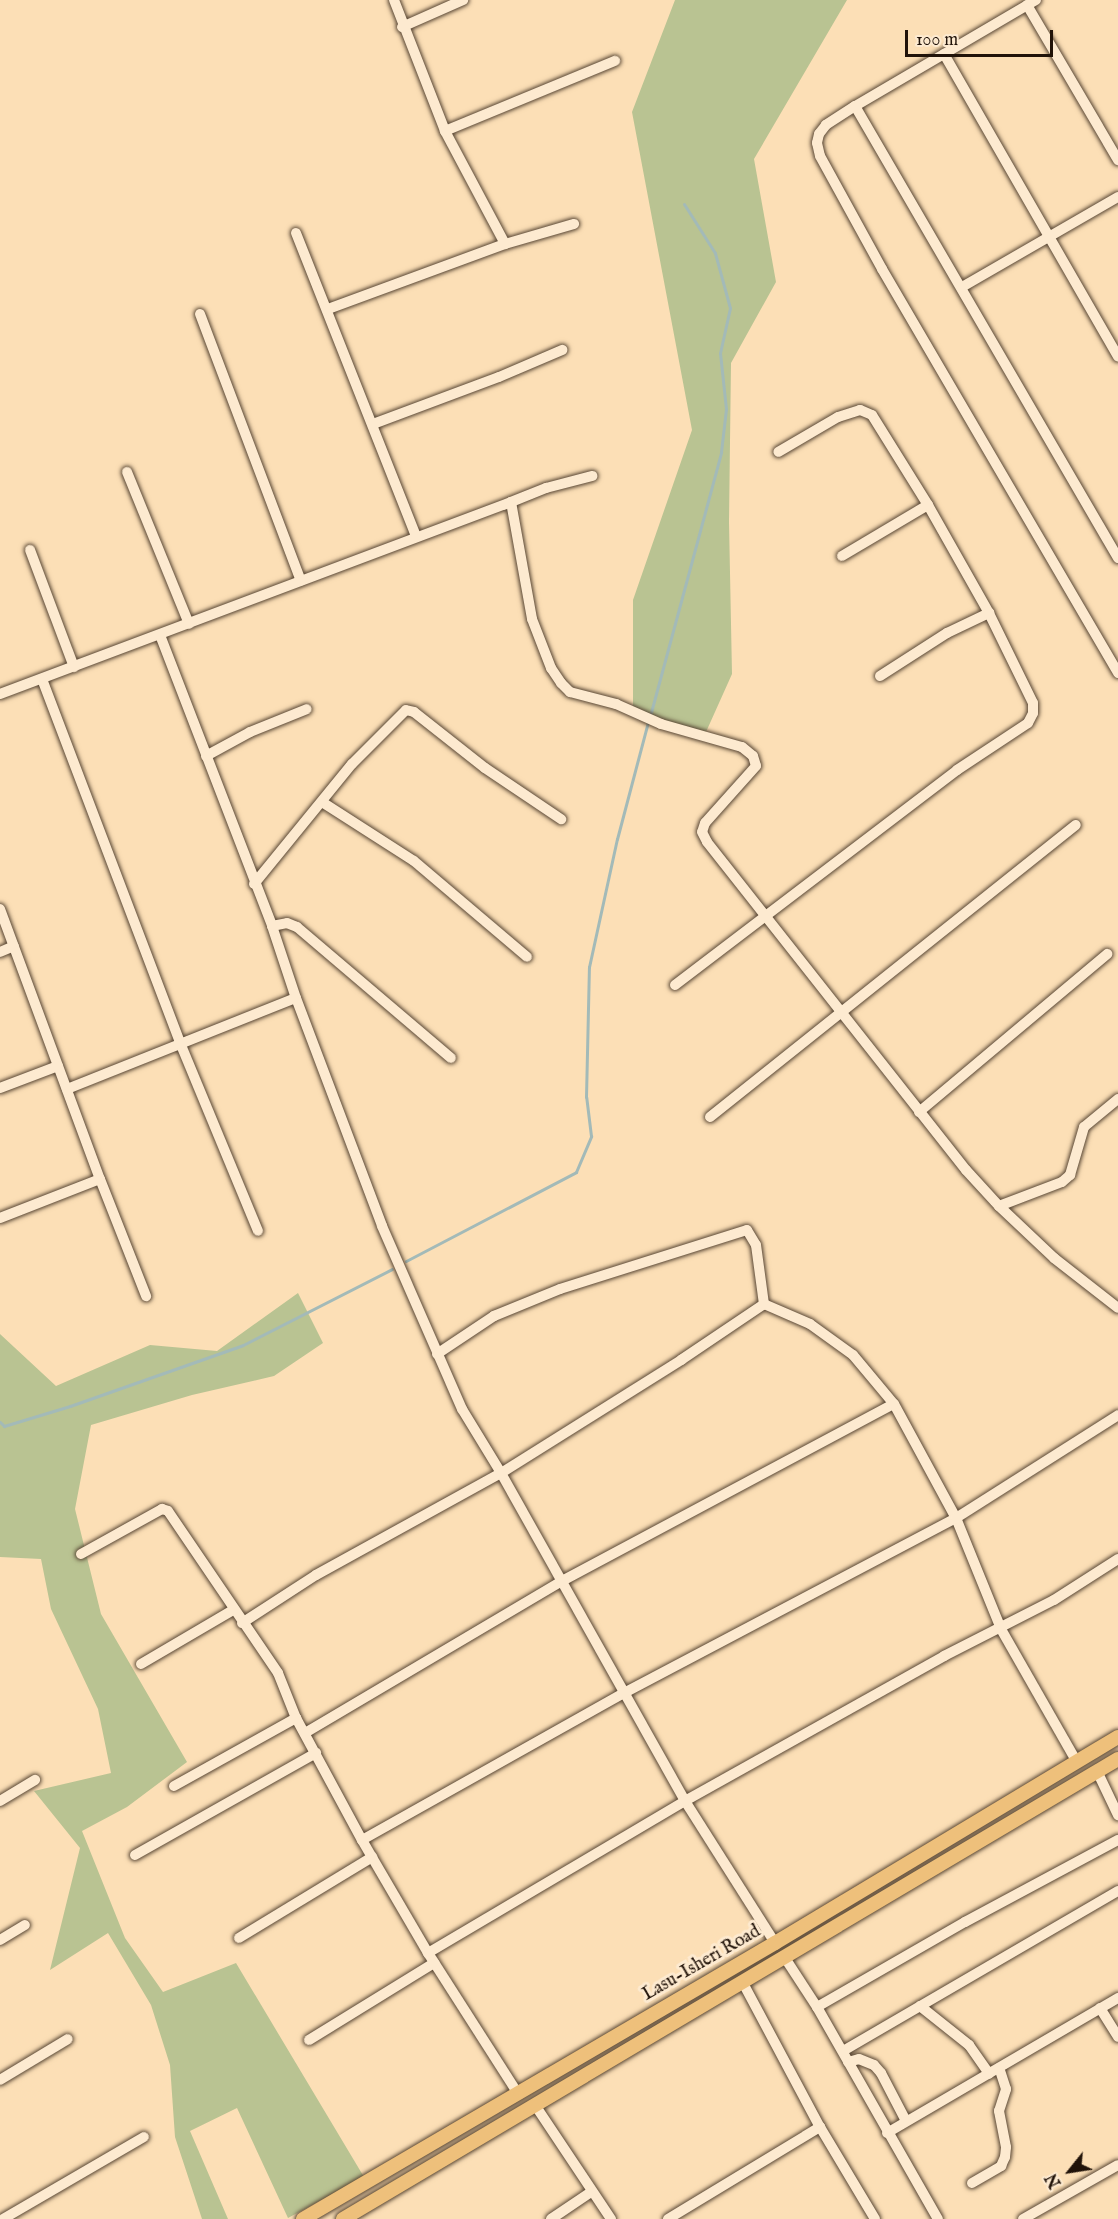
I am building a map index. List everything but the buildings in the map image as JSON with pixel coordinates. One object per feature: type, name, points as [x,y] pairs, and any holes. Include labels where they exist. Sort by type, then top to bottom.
[{"type":"main road","name":"Lasu-Isheri Road","points":[[303,2219],[775,1943],[1118,1737]]},
{"type":"main road","name":"Lasu-Isheri Road","points":[[342,2219],[903,1889],[1118,1759]]},
{"type":"main road","points":[[893,1872],[903,1889]]},
{"type":"street","points":[[394,0],[402,27],[445,131],[505,244]]},
{"type":"street","points":[[402,27],[463,0]]},
{"type":"street","points":[[1118,160],[1031,3],[855,106],[826,125],[819,134],[817,143],[820,156],[882,269],[1118,673]]},
{"type":"street","points":[[944,54],[1118,356]]},
{"type":"street","points":[[445,131],[615,61]]},
{"type":"street","points":[[855,106],[1118,558]]},
{"type":"street","points":[[962,288],[1118,197]]},
{"type":"street","points":[[328,309],[505,244],[574,224]]},
{"type":"street","points":[[296,233],[416,536]]},
{"type":"street","points":[[200,314],[301,581]]},
{"type":"street","points":[[373,424],[499,377],[562,350]]},
{"type":"street","points":[[675,985],[957,770],[1028,723],[1033,713],[1033,703],[989,613],[928,505],[872,415],[860,410],[838,417],[778,452]]},
{"type":"street","points":[[127,472],[189,624]]},
{"type":"street","points":[[0,693],[160,636],[546,488],[592,476]]},
{"type":"street","points":[[511,502],[532,619],[551,668],[570,692],[616,704],[661,724],[742,747],[753,756],[756,766],[705,823],[702,832],[707,842],[842,1011],[919,1112],[999,1206],[1054,1258],[1118,1308]]},
{"type":"street","points":[[842,556],[928,505]]},
{"type":"street","points":[[30,550],[74,667]]},
{"type":"street","points":[[880,676],[947,633],[989,613]]},
{"type":"street","points":[[160,636],[254,885],[272,926],[296,998],[382,1226],[462,1409],[501,1473],[685,1800],[775,1943]]},
{"type":"street","points":[[42,679],[181,1045],[258,1231]]},
{"type":"street","points":[[206,756],[250,732],[307,709]]},
{"type":"street","points":[[254,885],[352,764],[406,710],[414,712],[485,768],[561,819]]},
{"type":"street","points":[[322,802],[414,861],[527,957]]},
{"type":"street","points":[[710,1117],[1076,825]]},
{"type":"street","points":[[0,909],[146,1296]]},
{"type":"street","points":[[272,926],[287,923],[297,927],[451,1058]]},
{"type":"street","points":[[0,952],[14,946]]},
{"type":"street","points":[[919,1112],[1107,954]]},
{"type":"street","points":[[67,1089],[296,998]]},
{"type":"street","points":[[0,1088],[58,1066]]},
{"type":"street","points":[[999,1206],[1062,1182],[1070,1175],[1084,1127],[1118,1099]]},
{"type":"street","points":[[0,1218],[100,1179]]},
{"type":"street","points":[[437,1354],[494,1316],[560,1289],[747,1230],[756,1245],[764,1304]]},
{"type":"street","points":[[764,1304],[810,1324],[853,1355],[894,1404],[956,1518],[1000,1629],[1077,1762]]},
{"type":"street","points":[[242,1623],[316,1575],[501,1473],[681,1360],[764,1304]]},
{"type":"street","points":[[305,1733],[562,1581],[894,1404]]},
{"type":"street","points":[[362,1840],[624,1693],[956,1518],[1118,1415]]},
{"type":"street","points":[[81,1554],[162,1509],[175,1520],[233,1610],[278,1674],[296,1718],[362,1840],[434,1963],[518,2094]]},
{"type":"street","points":[[428,1953],[685,1800],[944,1656],[1054,1600],[1118,1559]]},
{"type":"street","points":[[141,1664],[233,1610]]},
{"type":"street","points":[[174,1786],[296,1718]]},
{"type":"street","points":[[135,1855],[316,1753]]},
{"type":"street","points":[[1097,1771],[1118,1815]]},
{"type":"street","points":[[0,1801],[34,1780]]},
{"type":"street","points":[[817,2007],[966,1922],[1118,1840]]},
{"type":"street","points":[[239,1938],[372,1857]]},
{"type":"street","points":[[843,2051],[1118,1892]]},
{"type":"street","points":[[0,1940],[25,1925]]},
{"type":"street","points":[[785,1958],[843,2051],[887,2133],[938,2219]]},
{"type":"street","points":[[309,2040],[434,1963]]},
{"type":"street","points":[[743,1983],[820,2127],[875,2219]]},
{"type":"street","points":[[887,2133],[1118,1998]]},
{"type":"street","points":[[920,2006],[969,2046],[994,2072],[1006,2089],[999,2111],[1006,2147],[1005,2157],[1001,2166],[972,2182]]},
{"type":"street","points":[[1100,2008],[1118,2037]]},
{"type":"street","points":[[0,2080],[68,2039]]},
{"type":"street","points":[[848,2062],[859,2059],[874,2065],[881,2073],[906,2121]]},
{"type":"street","points":[[535,2105],[611,2219]]},
{"type":"street","points":[[668,2219],[820,2127]]},
{"type":"street","points":[[3,2219],[144,2137]]},
{"type":"street","points":[[1023,2219],[1118,2165]]},
{"type":"street","points":[[551,2219],[591,2192]]},
{"type":"green space","points":[[675,0],[847,0],[754,159],[776,282],[731,363],[729,522],[732,674],[706,732],[633,717],[633,600],[692,430],[632,112]]},
{"type":"green space","points":[[298,1293],[323,1343],[274,1376],[192,1395],[91,1425],[75,1509],[101,1614],[187,1762],[127,1807],[82,1831],[125,1938],[163,1992],[236,1963],[364,2177],[288,2218],[237,2108],[190,2131],[228,2219],[202,2219],[175,2137],[170,2065],[151,2005],[108,1933],[50,1970],[80,1848],[34,1791],[111,1773],[98,1709],[51,1609],[41,1559],[0,1557],[0,1334],[56,1386],[150,1345],[217,1351]]},
{"type":"waterway","points":[[650,716],[721,452],[726,409],[720,353],[730,308],[715,253],[684,204]]},
{"type":"waterway","points":[[406,1261],[576,1172],[591,1136],[586,1097],[589,967],[617,839],[648,722]]},
{"type":"waterway","points":[[0,1422],[4,1426],[70,1406],[243,1345],[392,1269]]}]
